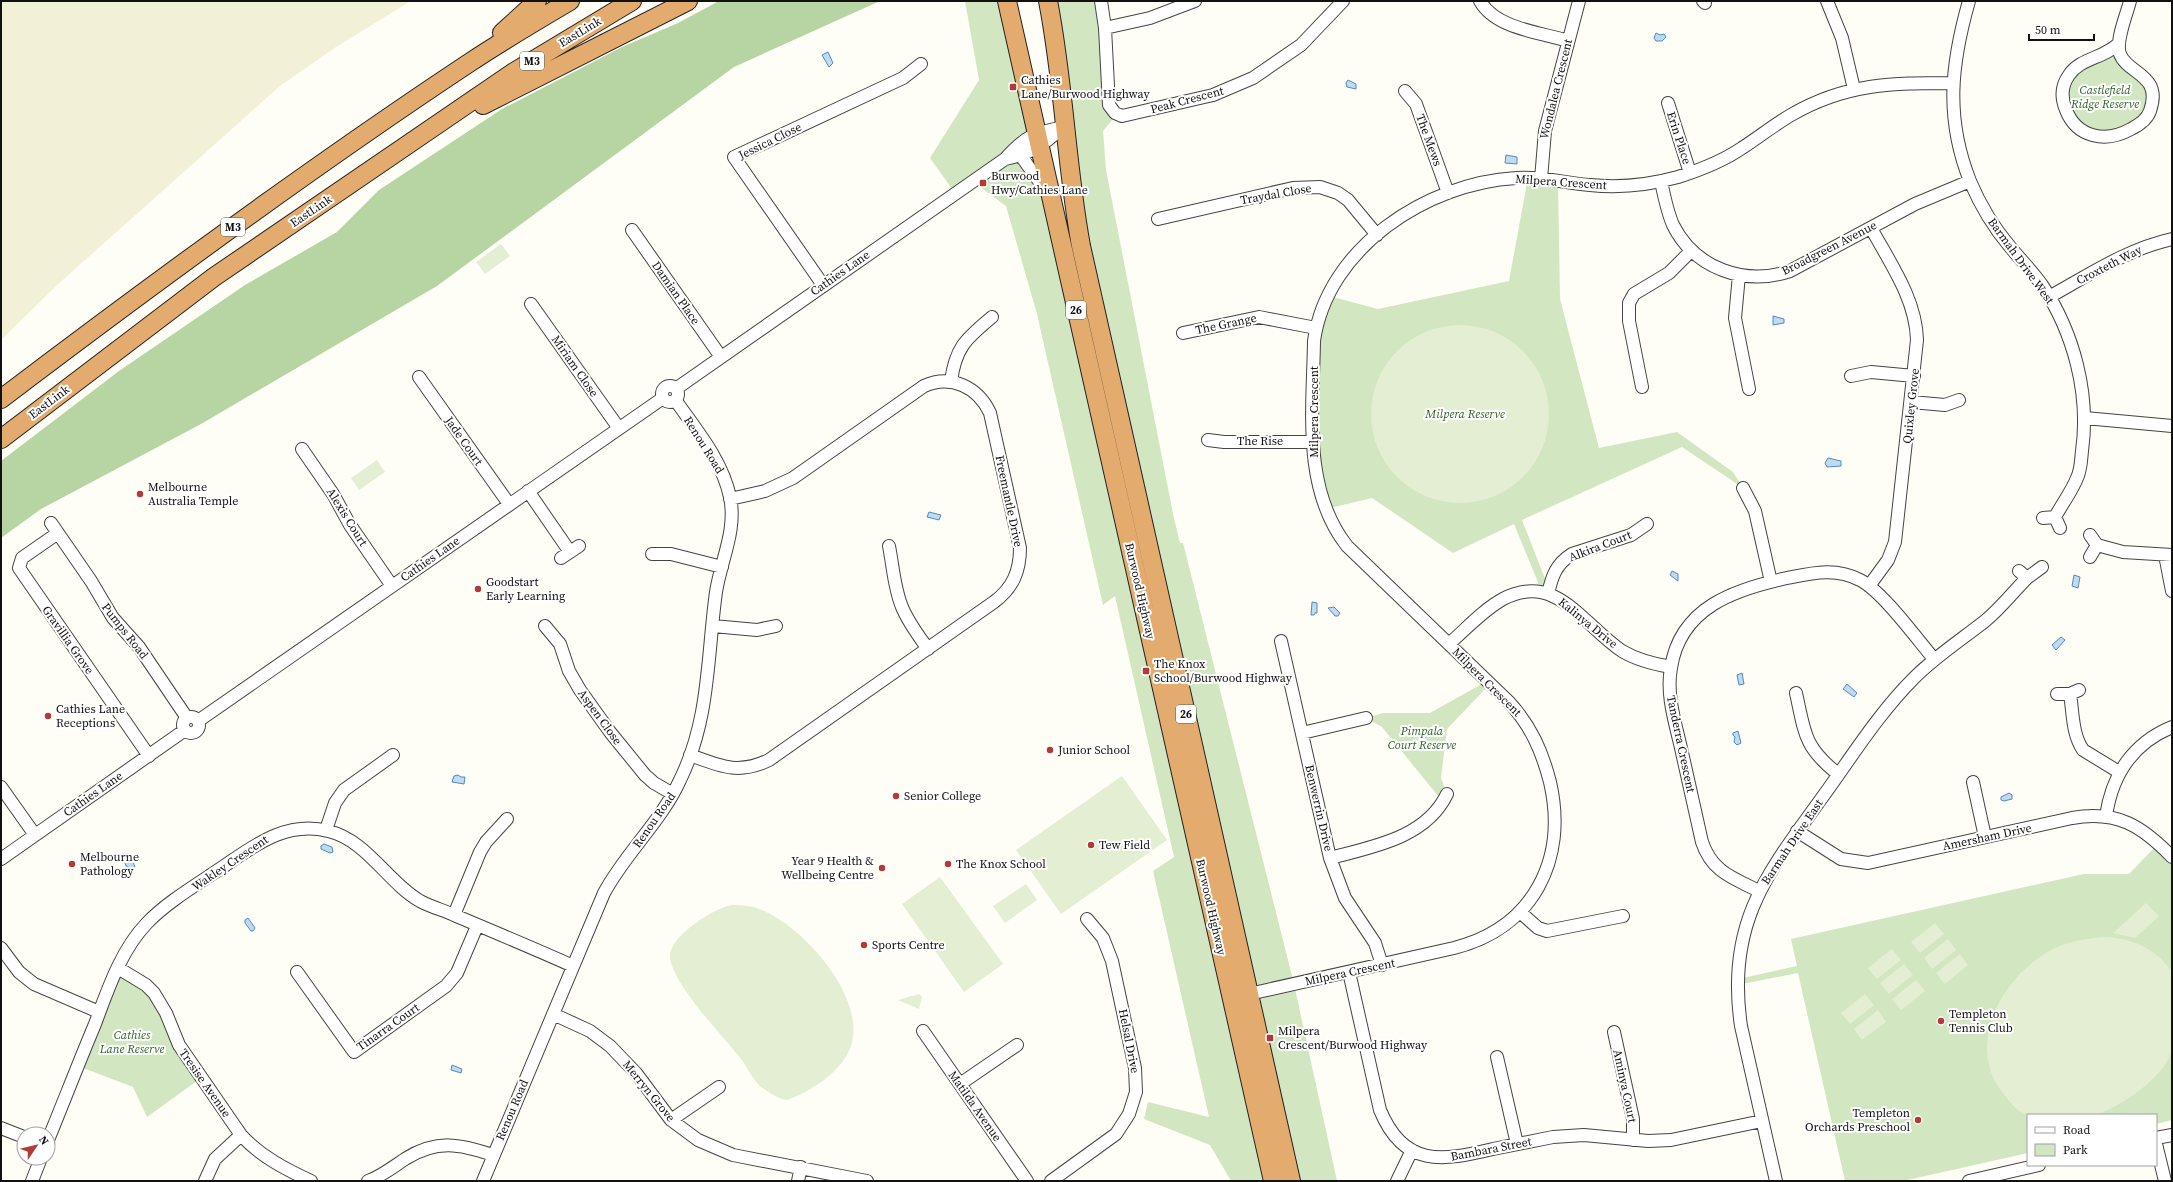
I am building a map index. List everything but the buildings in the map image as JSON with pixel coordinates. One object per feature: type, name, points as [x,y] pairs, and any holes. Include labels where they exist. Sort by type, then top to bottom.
[{"type":"highway","points":[[470,62],[537,1]]},
{"type":"highway","name":"M3","points":[[1,399],[206,246],[470,62],[570,1]]},
{"type":"highway","name":"EastLink","points":[[1,439],[214,277],[514,72],[632,1]]},
{"type":"highway","points":[[435,127],[488,103],[688,1]]},
{"type":"highway","name":"Burwood Highway","points":[[1007,1],[1273,1181]]},
{"type":"highway","name":"Burwood Highway","points":[[1048,1],[1053,29],[1071,184],[1081,246],[1291,1181]]},
{"type":"highway","points":[[1063,253],[1081,246]]},
{"type":"street","name":"Peak Crescent","points":[[1101,1],[1105,28],[1109,105],[1115,113],[1127,115],[1214,95],[1253,78],[1285,58],[1301,45],[1317,31],[1342,1]]},
{"type":"street","points":[[1105,28],[1150,18],[1195,1]]},
{"type":"street","points":[[1480,1],[1489,13],[1504,22],[1568,41]]},
{"type":"street","name":"Wondalea Crescent","points":[[1541,179],[1545,131],[1579,1]]},
{"type":"street","points":[[1826,1],[1842,38],[1854,89]]},
{"type":"street","name":"Barmah Drive West","points":[[1968,1],[1955,55],[1953,83],[1957,137],[1970,181],[1995,227],[2032,272],[2057,310],[2074,354],[2082,389],[2085,418],[2078,478],[2049,517],[2060,528]]},
{"type":"street","points":[[2119,43],[2111,52],[2078,66],[2068,76],[2065,84],[2062,98],[2070,119],[2078,129],[2091,135],[2106,137],[2125,132],[2142,122],[2150,111],[2152,94],[2147,81],[2122,57],[2119,43],[2130,1]]},
{"type":"street","name":"Jessica Close","points":[[823,285],[734,157],[903,78],[921,64]]},
{"type":"street","name":"Milpera Crescent","points":[[1249,994],[1382,965],[1474,942],[1493,933],[1520,912],[1540,885],[1553,848],[1555,816],[1545,764],[1537,741],[1518,711],[1347,546],[1339,535],[1328,514],[1320,490],[1314,459],[1313,442],[1316,328],[1324,303],[1336,282],[1355,257],[1377,234],[1414,209],[1448,193],[1499,180],[1516,178],[1610,186],[1661,181],[1690,173],[1729,156],[1800,110],[1820,100],[1854,89],[1888,83],[1953,83]]},
{"type":"street","name":"The Mews","points":[[1405,91],[1416,104],[1448,193]]},
{"type":"street","name":"Erin Place","points":[[1668,103],[1690,173]]},
{"type":"street","name":"Cathies Lane","points":[[677,388],[823,285],[1005,160],[1016,147],[1038,140],[1064,127]]},
{"type":"street","name":"Cathies Lane","points":[[1005,160],[1021,156],[1038,140]]},
{"type":"street","points":[[1021,156],[1051,198]]},
{"type":"street","name":"Broadgreen Avenue","points":[[1661,181],[1670,217],[1678,234],[1691,251],[1704,262],[1716,268],[1739,275],[1764,277],[1790,271],[1919,202],[1970,181]]},
{"type":"street","name":"Traydal Close","points":[[1158,219],[1293,188],[1320,187],[1333,191],[1348,200],[1377,234]]},
{"type":"street","name":"Quixley Grove","points":[[1869,586],[1888,560],[1895,542],[1918,340],[1914,315],[1905,290],[1870,228]]},
{"type":"street","name":"Damian Place","points":[[632,230],[721,356]]},
{"type":"street","name":"Croxteth Way","points":[[2049,297],[2120,258],[2154,244],[2172,240]]},
{"type":"street","points":[[1642,387],[1629,321],[1629,303],[1634,294],[1669,273],[1691,251]]},
{"type":"street","points":[[1739,275],[1735,318],[1749,389]]},
{"type":"street","name":"Miriam Close","points":[[531,304],[618,428]]},
{"type":"street","points":[[951,382],[955,359],[961,346],[992,317]]},
{"type":"street","name":"The Grange","points":[[1183,333],[1259,317],[1316,328]]},
{"type":"street","points":[[1851,376],[1871,372],[1914,376]]},
{"type":"street","name":"Jade Court","points":[[419,377],[509,504]]},
{"type":"street","name":"Freemantle Drive","points":[[690,756],[726,768],[744,768],[763,763],[928,649],[1003,595],[1014,580],[1020,557],[1020,548],[990,413],[983,400],[973,390],[951,382],[930,384],[918,390],[786,482],[765,491],[730,499]]},
{"type":"street","points":[[667,386],[677,388],[679,396],[676,401],[668,402],[663,398],[662,392],[667,386]]},
{"type":"street","name":"Cathies Lane","points":[[1,859],[185,730],[183,723],[193,719],[392,586],[663,398]]},
{"type":"street","points":[[1911,402],[1946,405],[1959,400]]},
{"type":"street","name":"Renou Road","points":[[483,1181],[573,966],[614,875],[656,822],[673,794],[690,756],[704,707],[716,591],[730,535],[730,499],[727,483],[719,465],[676,401]]},
{"type":"street","points":[[2085,418],[2172,426]]},
{"type":"street","name":"The Rise","points":[[1208,440],[1224,442],[1313,442]]},
{"type":"street","name":"Alexis Court","points":[[302,449],[333,494],[350,525],[392,586]]},
{"type":"street","points":[[1743,488],[1755,510],[1771,582]]},
{"type":"street","points":[[528,491],[570,552]]},
{"type":"street","name":"Pumps Road","points":[[51,523],[91,581],[107,608],[139,647],[193,719]]},
{"type":"street","name":"Alkira Court","points":[[1548,594],[1556,569],[1566,558],[1572,554],[1631,535],[1647,524]]},
{"type":"street","name":"Gravillia Grove","points":[[58,534],[22,558],[19,568],[149,756]]},
{"type":"street","points":[[2090,535],[2097,545],[2123,552],[2169,555],[2172,590]]},
{"type":"street","points":[[2090,557],[2097,545]]},
{"type":"street","points":[[889,546],[895,584],[901,606],[912,626],[928,649]]},
{"type":"street","points":[[652,554],[671,554],[722,567]]},
{"type":"street","name":"Barmah Drive East","points":[[1776,1181],[1741,1026],[1737,989],[1742,942],[1748,920],[1759,891],[1777,859],[1890,704],[1934,659],[1988,618],[2023,574],[2042,566]]},
{"type":"street","name":"Tanderra Crescent","points":[[1759,891],[1723,873],[1713,863],[1705,850],[1673,711],[1670,688],[1671,667],[1684,635],[1703,611],[1736,591],[1771,582],[1827,572],[1851,576],[1869,586],[1934,659]]},
{"type":"street","name":"Kalinya Drive","points":[[1449,644],[1488,609],[1502,599],[1525,592],[1548,594],[1570,606],[1623,651],[1641,660],[1671,667]]},
{"type":"street","name":"Aspen Close","points":[[545,626],[560,644],[569,671],[580,690],[610,732],[654,783],[673,794]]},
{"type":"street","points":[[713,626],[757,630],[776,626]]},
{"type":"street","name":"Benwerrin Drive","points":[[1281,641],[1330,858],[1345,898],[1374,943],[1382,965]]},
{"type":"street","points":[[2057,694],[2074,692],[2075,733],[2080,746],[2083,750],[2119,772]]},
{"type":"street","points":[[1796,693],[1805,732],[1810,745],[1821,761],[1838,774]]},
{"type":"street","points":[[1302,733],[1366,718]]},
{"type":"street","points":[[2106,816],[2110,794],[2119,772],[2140,746],[2156,735],[2172,727]]},
{"type":"street","points":[[326,830],[335,803],[344,790],[393,755]]},
{"type":"street","points":[[1973,782],[1985,837]]},
{"type":"street","points":[[1,786],[35,835]]},
{"type":"street","points":[[1330,858],[1396,839],[1410,833],[1437,809],[1447,794]]},
{"type":"street","name":"Amersham Drive","points":[[1797,831],[1842,859],[1868,863],[2080,817],[2106,816],[2122,820],[2144,831],[2172,857]]},
{"type":"street","points":[[454,915],[486,842],[507,819]]},
{"type":"street","name":"Wakley Crescent","points":[[54,1126],[118,968],[132,942],[148,921],[256,845],[272,836],[290,830],[326,830],[342,836],[360,847],[398,885],[414,897],[477,926],[573,966]]},
{"type":"street","points":[[1520,912],[1538,928],[1547,931],[1623,916]]},
{"type":"street","name":"Helsal Drive","points":[[1051,1181],[1116,1134],[1129,1114],[1136,1092],[1135,1068],[1112,961],[1103,938],[1086,919]]},
{"type":"street","name":"Tinarra Court","points":[[297,972],[354,1052],[446,986],[457,973],[477,926]]},
{"type":"street","points":[[1,948],[19,972],[34,984],[100,1012]]},
{"type":"street","name":"Tresise Avenue","points":[[118,968],[146,985],[154,993],[166,1013],[179,1045],[241,1135],[271,1160],[311,1181]]},
{"type":"street","name":"Bambara Street","points":[[1349,972],[1380,1110],[1387,1125],[1396,1137],[1412,1150],[1421,1155],[1447,1158],[1568,1135],[1593,1135],[1633,1140],[1660,1141],[1687,1138],[1762,1121]]},
{"type":"street","name":"Merryn Grove","points":[[553,1014],[590,1032],[618,1054],[636,1073],[672,1120],[698,1140],[724,1152],[867,1181]]},
{"type":"street","name":"Matilda Avenue","points":[[923,1031],[1027,1181]]},
{"type":"street","name":"Aminya Court","points":[[1614,1032],[1634,1119],[1633,1140]]},
{"type":"street","points":[[960,1084],[1017,1045]]},
{"type":"street","points":[[1497,1057],[1516,1144]]},
{"type":"street","points":[[672,1120],[719,1087]]},
{"type":"street","points":[[1,1128],[16,1134]]},
{"type":"street","points":[[205,1181],[215,1159],[241,1135]]},
{"type":"street","points":[[2157,1138],[2172,1135]]},
{"type":"street","points":[[368,1181],[382,1175],[412,1155],[434,1146],[458,1145],[493,1155]]},
{"type":"street","points":[[2157,1148],[2165,1181]]},
{"type":"street","points":[[1397,1181],[1412,1150]]},
{"type":"street","points":[[32,1181],[38,1166]]},
{"type":"street","points":[[1969,1181],[2008,1177],[2036,1166]]},
{"type":"street","points":[[798,1181],[801,1167]]},
{"type":"green space","points":[[1,1],[411,1],[336,47],[280,86],[56,286],[1,340]]},
{"type":"green space","points":[[719,1],[880,1],[734,67],[437,286],[201,424],[41,509],[1,538],[1,461],[119,371],[245,285],[337,232],[379,190],[502,109],[622,47],[678,23]]},
{"type":"green space","points":[[965,1],[1007,1],[1029,137],[1021,156],[1051,197],[1273,1181],[1231,1181],[1210,1145],[1144,1119],[1148,1102],[1209,1117],[1153,871],[1174,857],[1115,596],[1103,605],[1037,314],[1006,206],[972,181],[955,193],[930,158],[979,80]]},
{"type":"green space","points":[[1047,1],[1101,1],[1107,78],[1117,114],[1103,131],[1106,170],[1173,514],[1180,543],[1183,543],[1294,984],[1337,1181],[1291,1181],[1081,246]]},
{"type":"green space","name":"Castlefield Ridge Reserve","points":[[2111,52],[2150,87],[2142,122],[2091,135],[2064,106],[2073,70]]},
{"type":"green space","name":"Milpera Reserve","points":[[1528,178],[1558,181],[1560,299],[1599,448],[1677,432],[1733,472],[1743,488],[1682,447],[1522,520],[1549,589],[1542,592],[1514,524],[1453,553],[1372,498],[1326,509],[1320,490],[1314,356],[1329,296],[1378,309],[1509,281]]},
{"type":"green space","points":[[501,244],[510,256],[485,274],[476,262]]},
{"type":"green space","points":[[1451,325],[1469,325],[1486,328],[1502,335],[1517,345],[1529,357],[1539,372],[1546,388],[1549,414],[1548,431],[1543,448],[1529,471],[1517,483],[1502,493],[1486,500],[1469,503],[1451,503],[1434,500],[1418,493],[1403,483],[1391,471],[1381,456],[1374,440],[1371,423],[1371,405],[1374,388],[1381,372],[1391,357],[1403,345],[1418,335],[1434,328]]},
{"type":"green space","points":[[377,460],[385,472],[359,490],[351,478]]},
{"type":"green space","name":"Pimpala Court Reserve","points":[[1487,681],[1490,684],[1447,729],[1441,778],[1447,794],[1443,802],[1382,727],[1366,718],[1383,713],[1430,713]]},
{"type":"green space","name":"Tew Field","points":[[1122,776],[1167,840],[1061,914],[1016,850]]},
{"type":"green space","points":[[2159,843],[2172,857],[2172,1120],[2157,1124],[2157,1114],[2027,1114],[2027,1153],[1903,1181],[1845,1181],[1798,973],[1737,985],[1738,979],[1797,966],[1791,939],[2084,874],[2129,874]]},
{"type":"green space","points":[[940,877],[1003,964],[964,992],[902,904]]},
{"type":"green space","points":[[1026,884],[1037,900],[1005,923],[993,906]]},
{"type":"green space","points":[[2146,903],[2159,916],[2135,938],[2113,933]]},
{"type":"green space","points":[[732,905],[747,906],[762,910],[778,919],[795,932],[828,966],[841,986],[850,1006],[853,1027],[851,1046],[841,1064],[815,1086],[787,1100],[773,1095],[757,1083],[741,1059],[689,995],[673,968],[670,957],[672,949],[684,932],[704,917],[724,907]]},
{"type":"green space","points":[[1935,923],[1944,934],[1920,953],[1911,942]]},
{"type":"green space","points":[[2103,937],[2123,939],[2141,945],[2165,962],[2171,970],[2172,1050],[2161,1071],[2151,1081],[2116,1106],[2105,1111],[2097,1114],[2027,1115],[2019,1111],[1999,1088],[1990,1069],[1987,1049],[1989,1028],[1996,1009],[2007,990],[2020,974],[2036,960],[2053,949],[2071,942]]},
{"type":"green space","points":[[1948,939],[1956,950],[1932,969],[1924,958]]},
{"type":"green space","points":[[1892,949],[1901,960],[1877,979],[1868,968]]},
{"type":"green space","points":[[1960,954],[1968,965],[1945,984],[1936,973]]},
{"type":"green space","points":[[1904,964],[1913,975],[1889,994],[1880,983]]},
{"type":"green space","name":"Cathies Lane Reserve","points":[[118,968],[146,985],[201,1078],[147,1117],[133,1087],[78,1066]]},
{"type":"green space","points":[[1916,980],[1925,991],[1901,1010],[1892,999]]},
{"type":"green space","points":[[919,994],[922,997],[919,1009],[898,1000]]},
{"type":"green space","points":[[1865,994],[1874,1005],[1850,1024],[1841,1013]]},
{"type":"green space","points":[[1878,1010],[1886,1022],[1862,1040],[1854,1029]]},
{"type":"water","points":[[1656,33],[1660,35],[1664,34],[1666,37],[1662,41],[1656,41],[1654,38]]},
{"type":"water","points":[[828,52],[833,63],[829,67],[822,55]]},
{"type":"water","points":[[1348,80],[1356,84],[1356,89],[1347,87],[1346,83]]},
{"type":"water","points":[[1506,155],[1517,157],[1517,164],[1505,163]]},
{"type":"water","points":[[1773,316],[1784,319],[1784,323],[1773,325]]},
{"type":"water","points":[[1828,458],[1841,461],[1841,466],[1827,467],[1825,463]]},
{"type":"water","points":[[929,512],[941,515],[939,520],[927,517]]},
{"type":"water","points":[[1672,571],[1678,574],[1678,581],[1670,575]]},
{"type":"water","points":[[2074,575],[2080,577],[2078,588],[2072,586]]},
{"type":"water","points":[[1312,602],[1317,603],[1317,613],[1314,615],[1311,615]]},
{"type":"water","points":[[1334,607],[1340,613],[1338,616],[1335,616],[1328,608]]},
{"type":"water","points":[[2061,637],[2065,640],[2056,650],[2052,645]]},
{"type":"water","points":[[1742,673],[1744,684],[1739,685],[1737,675]]},
{"type":"water","points":[[1847,684],[1857,693],[1854,697],[1843,689]]},
{"type":"water","points":[[1738,731],[1741,743],[1737,745],[1734,742],[1735,737],[1733,733]]},
{"type":"water","points":[[458,775],[465,777],[464,784],[452,782],[454,776]]},
{"type":"water","points":[[2009,793],[2012,795],[2012,799],[2004,801],[2001,800],[2001,797]]},
{"type":"water","points":[[324,844],[332,847],[333,852],[330,853],[321,849],[321,846]]},
{"type":"water","points":[[127,861],[133,862],[135,867],[132,869],[126,866],[125,863]]},
{"type":"water","points":[[248,918],[255,928],[253,931],[251,931],[245,923],[245,920]]},
{"type":"water","points":[[452,1065],[462,1069],[461,1073],[451,1070]]},
{"type":"place","name":"Cathies Lane/Burwood Highway","points":[[1013,87]]},
{"type":"place","name":"Burwood Hwy/Cathies Lane","points":[[983,183]]},
{"type":"place","name":"Melbourne Australia Temple","points":[[140,494]]},
{"type":"place","name":"Goodstart Early Learning","points":[[478,589]]},
{"type":"place","name":"The Knox School/Burwood Highway","points":[[1146,671]]},
{"type":"place","name":"Cathies Lane Receptions","points":[[48,716]]},
{"type":"place","name":"Junior School","points":[[1050,750]]},
{"type":"place","name":"Senior College","points":[[896,796]]},
{"type":"place","name":"Tew Field","points":[[1091,845]]},
{"type":"place","name":"Melbourne Pathology","points":[[72,864]]},
{"type":"place","name":"The Knox School","points":[[948,864]]},
{"type":"place","name":"Year 9 Health & Wellbeing Centre","points":[[882,868]]},
{"type":"place","name":"Sports Centre","points":[[864,945]]},
{"type":"place","name":"Templeton Tennis Club","points":[[1941,1021]]},
{"type":"place","name":"Milpera Crescent/Burwood Highway","points":[[1270,1038]]},
{"type":"place","name":"Templeton Orchards Preschool","points":[[1918,1120]]}]
